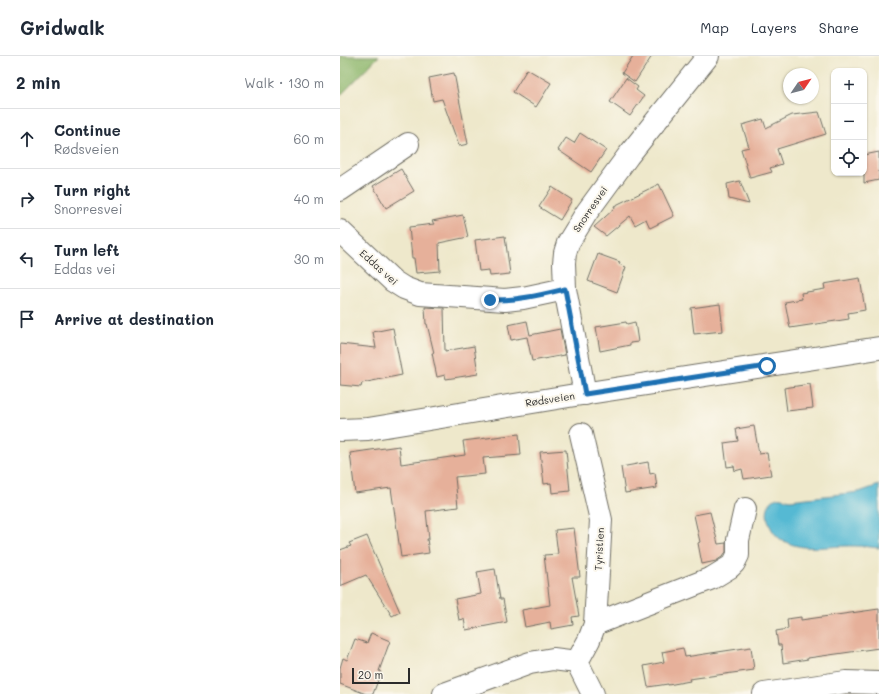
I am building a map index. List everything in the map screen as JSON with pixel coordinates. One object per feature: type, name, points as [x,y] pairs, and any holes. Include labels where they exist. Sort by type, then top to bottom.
[{"type":"street","name":"Snorresvei","points":[[585,394],[565,289],[563,274],[565,253],[573,235],[628,156],[708,56]]},
{"type":"street","points":[[340,190],[408,144]]},
{"type":"street","name":"Eddas vei","points":[[340,231],[393,281],[404,288],[420,294],[505,300],[565,289]]},
{"type":"street","name":"Rødsveien","points":[[340,430],[368,429],[879,348]]},
{"type":"street","name":"Tyristien","points":[[577,662],[589,640],[595,624],[601,520],[581,434]]},
{"type":"street","points":[[595,624],[712,578],[734,564],[738,555],[738,540],[745,509]]},
{"type":"street","points":[[444,694],[530,663],[553,659],[577,662],[593,694]]},
{"type":"street","points":[[764,694],[846,682],[879,683]]},
{"type":"green space","points":[[340,56],[379,56],[340,96]]},
{"type":"water","points":[[879,485],[879,548],[845,546],[817,548],[799,546],[790,544],[777,537],[770,526],[767,514],[768,508],[770,503],[777,498],[790,500],[859,492]]},
{"type":"building","points":[[633,56],[652,56],[635,82],[622,73]]},
{"type":"building","points":[[527,69],[551,83],[536,107],[513,92]]},
{"type":"building","points":[[454,73],[468,144],[459,146],[442,99],[433,101],[429,78]]},
{"type":"building","points":[[626,78],[638,87],[636,90],[644,96],[630,116],[610,102]]},
{"type":"building","points":[[819,112],[826,134],[777,149],[782,164],[770,168],[772,172],[750,178],[741,149],[749,147],[742,125],[763,119],[766,128],[792,115]]},
{"type":"building","points":[[580,133],[606,150],[591,172],[558,150],[566,138],[574,143]]},
{"type":"building","points":[[879,152],[879,180],[864,183],[864,176],[867,176],[867,154]]},
{"type":"building","points":[[401,169],[414,191],[386,208],[373,186]]},
{"type":"building","points":[[740,181],[749,204],[729,199],[727,184]]},
{"type":"building","points":[[659,184],[674,216],[650,228],[646,219],[635,225],[630,216],[606,236],[594,227],[615,208],[614,206]]},
{"type":"building","points":[[552,187],[572,200],[560,220],[539,207]]},
{"type":"building","points":[[463,215],[468,237],[439,243],[440,271],[416,273],[414,258],[412,258],[409,227],[434,224],[432,221]]},
{"type":"building","points":[[505,236],[510,274],[490,276],[489,270],[479,271],[475,240]]},
{"type":"building","points":[[598,254],[620,262],[619,264],[626,267],[617,292],[588,281]]},
{"type":"building","points":[[860,278],[865,310],[848,313],[849,319],[790,328],[785,302],[802,299],[801,293],[825,289],[824,284]]},
{"type":"building","points":[[720,304],[723,331],[694,334],[691,308]]},
{"type":"building","points":[[425,307],[444,308],[445,351],[474,346],[478,374],[446,379],[445,375],[437,377],[432,353],[434,353],[426,324]]},
{"type":"building","points":[[527,321],[530,335],[560,329],[565,355],[532,361],[527,337],[511,340],[508,325]]},
{"type":"building","points":[[626,322],[627,324],[635,322],[638,342],[600,351],[596,327]]},
{"type":"building","points":[[393,328],[402,375],[362,383],[361,387],[340,385],[340,344],[376,348],[373,332]]},
{"type":"building","points":[[810,384],[813,408],[787,411],[784,388]]},
{"type":"building","points":[[754,426],[759,454],[767,453],[771,475],[744,479],[742,469],[735,471],[734,466],[727,467],[724,443],[738,441],[736,429]]},
{"type":"building","points":[[519,434],[521,455],[483,458],[485,474],[455,477],[458,507],[426,511],[429,553],[401,557],[391,488],[355,493],[350,453],[399,446],[401,464],[465,455],[463,441]]},
{"type":"building","points":[[566,450],[570,491],[552,493],[551,483],[544,484],[540,452]]},
{"type":"building","points":[[648,462],[650,474],[655,473],[657,488],[625,493],[621,467]]},
{"type":"building","points":[[710,512],[718,544],[726,543],[726,552],[716,561],[702,564],[698,543],[700,542],[694,515]]},
{"type":"building","points":[[574,528],[580,577],[572,577],[579,616],[572,617],[573,625],[551,629],[550,622],[525,627],[522,610],[550,605],[544,555],[558,554],[555,530]]},
{"type":"building","points":[[367,536],[400,612],[392,616],[366,575],[340,586],[340,550],[351,546],[349,543]]},
{"type":"building","points":[[495,569],[500,599],[503,599],[507,622],[466,630],[464,619],[459,620],[455,599],[481,594],[477,572]]},
{"type":"building","points":[[879,609],[879,648],[783,663],[781,645],[778,645],[776,631],[788,629],[787,619],[801,617],[801,620]]},
{"type":"building","points":[[371,633],[390,641],[379,671],[381,672],[373,694],[366,694],[340,684],[340,668],[343,658],[347,660],[355,639],[367,643]]},
{"type":"building","points":[[751,647],[754,670],[689,679],[690,681],[648,687],[644,666],[664,662],[662,652],[683,648],[685,657]]},
{"type":"route","points":[[490,300],[523,298],[565,289],[585,394],[767,366]]}]
